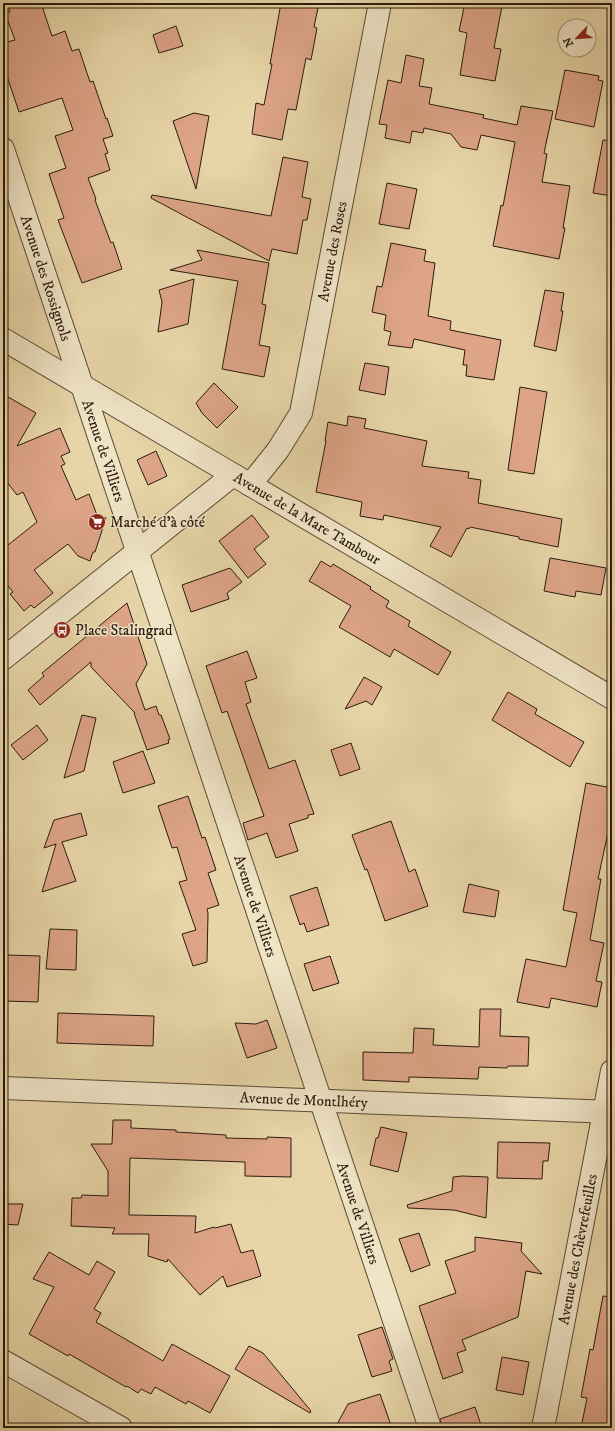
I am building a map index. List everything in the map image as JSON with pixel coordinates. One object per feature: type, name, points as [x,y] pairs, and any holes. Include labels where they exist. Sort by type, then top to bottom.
[{"type":"street","name":"Avenue des Roses","points":[[3,660],[137,551],[242,480],[278,450],[301,413],[380,3]]},
{"type":"street","name":"Avenue des Rossignols","points":[[3,149],[81,385]]},
{"type":"street","name":"Avenue de la Mare Tambour","points":[[3,339],[612,698]]},
{"type":"street","name":"Avenue de Villiers","points":[[81,385],[430,1428]]},
{"type":"street","name":"Avenue des Chèvrefeuilles","points":[[543,1428],[608,1111],[612,1071]]},
{"type":"street","name":"Avenue de Montlhéry","points":[[3,1088],[608,1111]]},
{"type":"street","points":[[3,1361],[121,1428]]},
{"type":"building","points":[[7,3],[41,3],[52,36],[65,31],[72,51],[79,49],[90,82],[93,81],[113,136],[103,139],[108,153],[105,154],[110,170],[88,178],[111,243],[113,242],[122,269],[82,283],[58,220],[64,218],[49,174],[66,168],[55,136],[73,130],[62,98],[19,112],[3,64],[3,43],[15,40],[5,13],[10,12]]},
{"type":"building","points":[[281,3],[319,3],[314,27],[317,28],[311,60],[306,58],[296,110],[288,109],[282,140],[252,134],[256,103],[264,105]]},
{"type":"building","points":[[465,3],[488,3],[502,6],[494,48],[501,49],[495,81],[460,75],[467,33],[459,31]]},
{"type":"building","points":[[176,26],[183,46],[159,53],[153,35]]},
{"type":"building","points":[[406,55],[424,59],[419,86],[432,88],[429,104],[484,115],[483,118],[517,125],[521,106],[553,111],[544,153],[547,154],[542,182],[570,186],[563,228],[565,228],[559,259],[493,246],[501,205],[503,206],[515,142],[481,135],[477,150],[461,147],[451,134],[424,128],[423,133],[412,131],[410,143],[385,138],[387,125],[379,124],[388,80],[401,83]]},
{"type":"building","points":[[565,70],[599,76],[598,80],[603,81],[594,127],[555,119]]},
{"type":"building","points":[[194,113],[209,116],[196,189],[173,121]]},
{"type":"building","points":[[603,140],[612,141],[612,196],[593,193]]},
{"type":"building","points":[[283,157],[308,162],[302,197],[311,199],[307,220],[303,220],[297,254],[272,249],[269,261],[151,198],[152,195],[271,216]]},
{"type":"building","points":[[387,183],[417,189],[409,229],[379,224]]},
{"type":"building","points":[[391,243],[426,250],[424,261],[435,263],[428,316],[451,321],[450,330],[501,340],[494,380],[466,376],[467,365],[463,365],[465,350],[414,339],[412,348],[388,345],[391,332],[384,330],[386,315],[372,312],[377,286],[382,287]]},
{"type":"building","points":[[197,250],[269,263],[262,304],[266,305],[259,345],[270,347],[264,377],[222,369],[238,281],[170,270],[202,260]]},
{"type":"building","points":[[194,279],[188,324],[158,332],[162,302],[159,290]]},
{"type":"building","points":[[545,290],[564,293],[561,311],[563,311],[556,351],[534,346]]},
{"type":"building","points":[[365,363],[389,367],[385,395],[359,390]]},
{"type":"building","points":[[214,383],[238,407],[217,428],[202,413],[196,403]]},
{"type":"building","points":[[520,387],[547,392],[534,474],[508,470]]},
{"type":"building","points":[[3,394],[36,413],[17,446],[60,428],[70,452],[61,456],[65,464],[61,466],[76,500],[89,494],[97,515],[106,518],[95,552],[93,552],[90,561],[78,556],[68,544],[34,570],[53,593],[34,608],[31,605],[24,611],[10,594],[13,592],[3,580],[3,549],[37,522],[23,492],[17,495],[3,477]]},
{"type":"building","points":[[348,416],[366,419],[364,428],[427,441],[422,466],[469,472],[468,478],[481,480],[478,503],[562,519],[558,547],[470,527],[469,529],[467,528],[451,557],[430,546],[441,527],[384,515],[383,520],[360,516],[362,502],[316,492],[326,441],[328,422],[347,426]]},
{"type":"building","points":[[156,451],[167,476],[148,485],[137,460]]},
{"type":"building","points":[[252,515],[269,537],[254,549],[266,564],[248,578],[219,541]]},
{"type":"building","points":[[550,558],[606,568],[601,595],[576,591],[575,597],[544,591]]},
{"type":"building","points":[[321,561],[331,567],[333,564],[371,587],[370,589],[389,601],[386,607],[410,621],[408,626],[451,652],[438,675],[394,649],[390,657],[339,627],[351,606],[309,581]]},
{"type":"building","points":[[230,568],[242,582],[227,593],[229,599],[191,612],[182,585]]},
{"type":"building","points":[[127,603],[147,664],[136,684],[145,710],[156,706],[170,739],[168,740],[169,743],[147,750],[135,713],[91,667],[91,662],[40,705],[28,690],[44,676],[42,673]]},
{"type":"building","points":[[247,651],[257,678],[245,682],[251,702],[246,704],[269,769],[295,760],[314,814],[308,815],[308,818],[289,824],[298,851],[276,858],[267,833],[248,840],[243,823],[264,816],[227,711],[222,713],[206,666]]},
{"type":"building","points":[[364,677],[382,687],[372,705],[366,701],[345,709]]},
{"type":"building","points":[[508,692],[537,709],[535,714],[584,742],[570,767],[492,720]]},
{"type":"building","points":[[82,715],[96,718],[84,771],[64,778]]},
{"type":"building","points":[[37,725],[48,740],[23,760],[11,745]]},
{"type":"building","points":[[351,743],[360,769],[340,776],[331,750]]},
{"type":"building","points":[[143,751],[155,783],[123,793],[113,762]]},
{"type":"building","points":[[586,783],[612,788],[612,814],[598,879],[601,879],[590,940],[604,943],[596,981],[602,982],[597,1007],[551,998],[549,1008],[517,1002],[526,959],[566,967],[577,913],[563,910]]},
{"type":"building","points":[[188,796],[202,838],[205,837],[216,870],[208,873],[219,905],[207,909],[207,962],[193,966],[182,934],[196,930],[179,882],[187,880],[177,847],[172,848],[158,806]]},
{"type":"building","points":[[81,813],[87,835],[62,842],[76,881],[42,892],[56,844],[44,848],[54,820]]},
{"type":"building","points":[[391,821],[409,872],[415,869],[428,906],[385,921],[367,869],[365,870],[352,835]]},
{"type":"building","points":[[469,884],[499,891],[495,917],[463,912]]},
{"type":"building","points":[[317,887],[329,925],[307,932],[304,923],[300,925],[290,896]]},
{"type":"building","points":[[50,929],[77,930],[76,970],[46,969]]},
{"type":"building","points":[[6,955],[40,956],[38,1002],[4,1001]]},
{"type":"building","points":[[330,956],[339,983],[313,991],[304,964]]},
{"type":"building","points":[[480,1009],[501,1009],[500,1036],[529,1037],[528,1066],[508,1066],[507,1068],[479,1067],[478,1079],[409,1077],[409,1082],[363,1080],[363,1052],[413,1053],[414,1028],[434,1029],[433,1045],[479,1047]]},
{"type":"building","points":[[58,1013],[154,1016],[153,1046],[57,1043]]},
{"type":"building","points":[[267,1020],[277,1048],[247,1058],[235,1023],[256,1024]]},
{"type":"building","points":[[113,1120],[131,1120],[131,1128],[176,1130],[176,1132],[226,1135],[226,1138],[291,1138],[291,1177],[245,1176],[245,1162],[130,1158],[129,1215],[196,1216],[195,1233],[214,1227],[231,1224],[241,1253],[253,1250],[261,1276],[227,1287],[223,1276],[200,1295],[168,1259],[167,1262],[148,1256],[149,1234],[112,1234],[115,1228],[71,1226],[72,1198],[81,1198],[82,1195],[108,1196],[108,1171],[91,1144],[112,1144]]},
{"type":"building","points":[[381,1127],[407,1133],[398,1172],[370,1165],[376,1138],[378,1138]]},
{"type":"building","points":[[498,1142],[550,1143],[548,1161],[543,1161],[542,1179],[497,1178]]},
{"type":"building","points":[[453,1177],[488,1177],[486,1218],[454,1210],[408,1208],[407,1205],[452,1191]]},
{"type":"building","points":[[3,1204],[23,1204],[18,1225],[3,1224]]},
{"type":"building","points":[[419,1233],[430,1265],[411,1272],[399,1239]]},
{"type":"building","points":[[475,1237],[522,1243],[521,1251],[542,1274],[526,1271],[518,1317],[462,1340],[466,1350],[457,1353],[463,1372],[443,1379],[419,1306],[456,1293],[445,1261],[475,1251]]},
{"type":"building","points":[[49,1252],[89,1275],[97,1261],[115,1272],[94,1309],[101,1313],[96,1322],[163,1361],[172,1344],[230,1376],[210,1413],[188,1401],[186,1404],[155,1387],[151,1394],[141,1389],[138,1393],[69,1354],[68,1356],[29,1334],[54,1287],[33,1279]]},
{"type":"building","points":[[603,1296],[612,1297],[612,1428],[581,1428],[587,1398],[581,1397],[590,1349],[593,1350]]},
{"type":"building","points":[[382,1327],[393,1359],[389,1361],[392,1371],[372,1377],[358,1335]]},
{"type":"building","points":[[249,1346],[263,1353],[311,1411],[310,1413],[235,1369]]},
{"type":"building","points":[[502,1357],[529,1362],[523,1395],[496,1390]]},
{"type":"building","points":[[380,1394],[392,1428],[335,1428],[348,1404]]},
{"type":"building","points":[[475,1407],[482,1428],[442,1428],[440,1419]]},
{"type":"place","name":"Marché d'à côté","points":[[97,522]]},
{"type":"place","name":"Place Stalingrad","points":[[62,630]]}]
